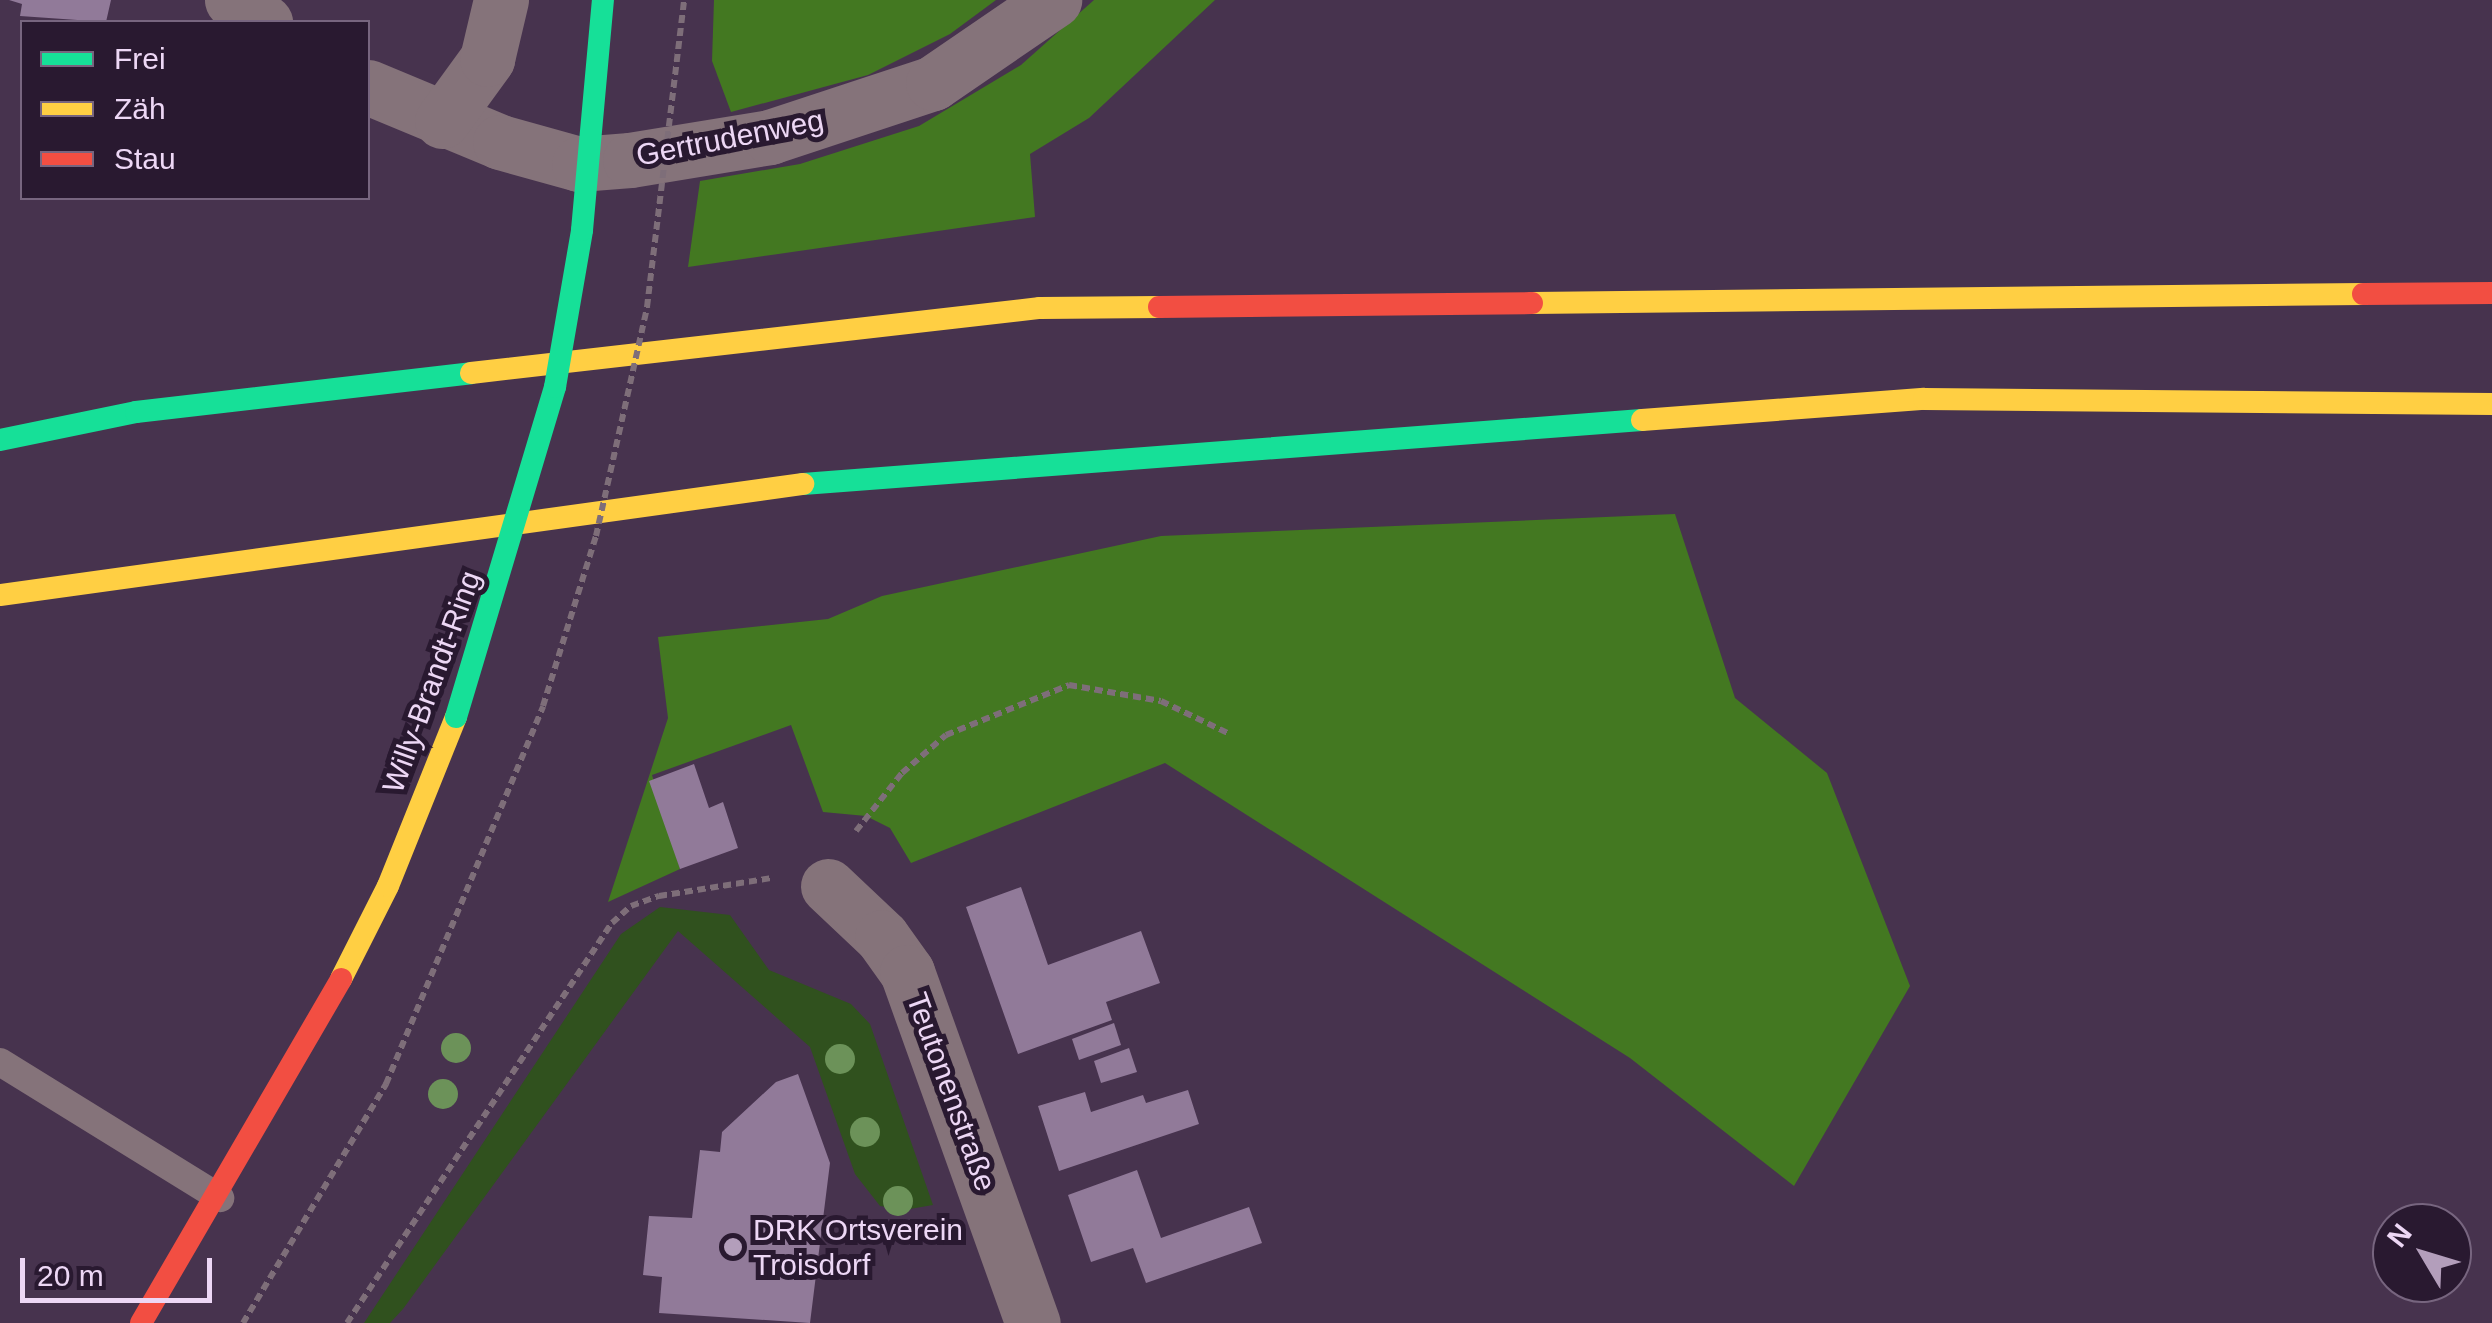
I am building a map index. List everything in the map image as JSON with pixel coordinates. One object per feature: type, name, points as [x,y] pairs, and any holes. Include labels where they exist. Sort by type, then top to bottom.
[{"type":"main road","name":"Willy-Brandt-Ring","points":[[141,1323],[220,1198],[388,886],[456,717],[555,387],[582,230],[603,0]]},
{"type":"main road","points":[[0,440],[136,412],[1040,308],[2492,292]]},
{"type":"main road","points":[[0,595],[737,489],[1924,399],[2492,404]]},
{"type":"main road","points":[[39,405],[136,412]]},
{"type":"street","points":[[232,0],[262,20]]},
{"type":"street","points":[[442,121],[486,59],[501,0]]},
{"type":"street","name":"Gertrudenweg","points":[[370,88],[442,121],[579,164],[770,137],[932,83],[1054,0]]},
{"type":"street","name":"Teutonenstraße","points":[[828,886],[882,937],[907,972],[1033,1323]]},
{"type":"lane","points":[[0,1062],[220,1198]]},
{"type":"path","points":[[243,1323],[386,1084],[543,706],[596,536],[646,306],[684,0]]},
{"type":"path","points":[[347,1323],[612,923],[631,906],[742,879],[828,886],[866,816],[946,735],[1069,685],[1161,701],[1230,734]]},
{"type":"green space","points":[[714,0],[996,0],[950,34],[868,75],[731,112],[712,61]]},
{"type":"green space","points":[[1094,0],[1215,0],[1089,118],[1030,154],[1035,217],[688,267],[700,181],[800,164],[919,126],[1021,65]]},
{"type":"green space","points":[[1675,514],[1735,698],[1827,773],[1910,986],[1794,1186],[1630,1058],[1165,763],[911,863],[890,828],[866,816],[823,812],[791,725],[652,775],[680,869],[608,902],[668,718],[658,637],[828,619],[882,596],[1161,536]]},
{"type":"green space","points":[[660,907],[730,915],[769,970],[851,1004],[870,1024],[933,1205],[904,1210],[880,1206],[855,1174],[810,1047],[678,931],[403,1309],[390,1323],[364,1323],[621,934]]},
{"type":"building","points":[[9,0],[111,0],[106,20],[20,16],[22,4]]},
{"type":"building","points":[[694,764],[709,808],[723,802],[738,848],[680,869],[649,781]]},
{"type":"building","points":[[1021,887],[1048,965],[1141,931],[1160,983],[1106,1002],[1112,1020],[1018,1054],[966,907]]},
{"type":"building","points":[[1114,1023],[1121,1045],[1079,1060],[1072,1039]]},
{"type":"building","points":[[1129,1048],[1137,1072],[1101,1083],[1094,1061]]},
{"type":"building","name":"DRK Ortsverein Troisdorf","points":[[798,1074],[830,1163],[810,1323],[659,1313],[662,1277],[643,1275],[649,1216],[692,1218],[700,1150],[720,1152],[722,1132],[776,1082]]},
{"type":"building","points":[[1188,1090],[1199,1124],[1059,1171],[1038,1106],[1085,1092],[1091,1112],[1143,1095],[1146,1103]]},
{"type":"building","points":[[1137,1170],[1161,1238],[1249,1207],[1262,1243],[1146,1283],[1133,1248],[1091,1262],[1068,1195]]},
{"type":"traffic: fast","points":[[456,717],[555,387],[582,230],[603,0]]},
{"type":"traffic: fast","points":[[0,440],[136,412],[471,373]]},
{"type":"traffic: fast","points":[[803,484],[1642,420]]},
{"type":"traffic: slow","points":[[1532,303],[2363,294]]},
{"type":"traffic: slow","points":[[471,373],[1040,308],[1159,307]]},
{"type":"traffic: slow","points":[[1642,420],[1924,399],[2492,404]]},
{"type":"traffic: slow","points":[[0,595],[803,484]]},
{"type":"traffic: slow","points":[[341,979],[388,886],[456,717]]},
{"type":"traffic: jam","points":[[2363,294],[2492,293]]},
{"type":"traffic: jam","points":[[1159,307],[1532,303]]},
{"type":"traffic: jam","points":[[141,1323],[341,979]]},
{"type":"place","name":"DRK Ortsverein Troisdorf","points":[[733,1247]]}]
